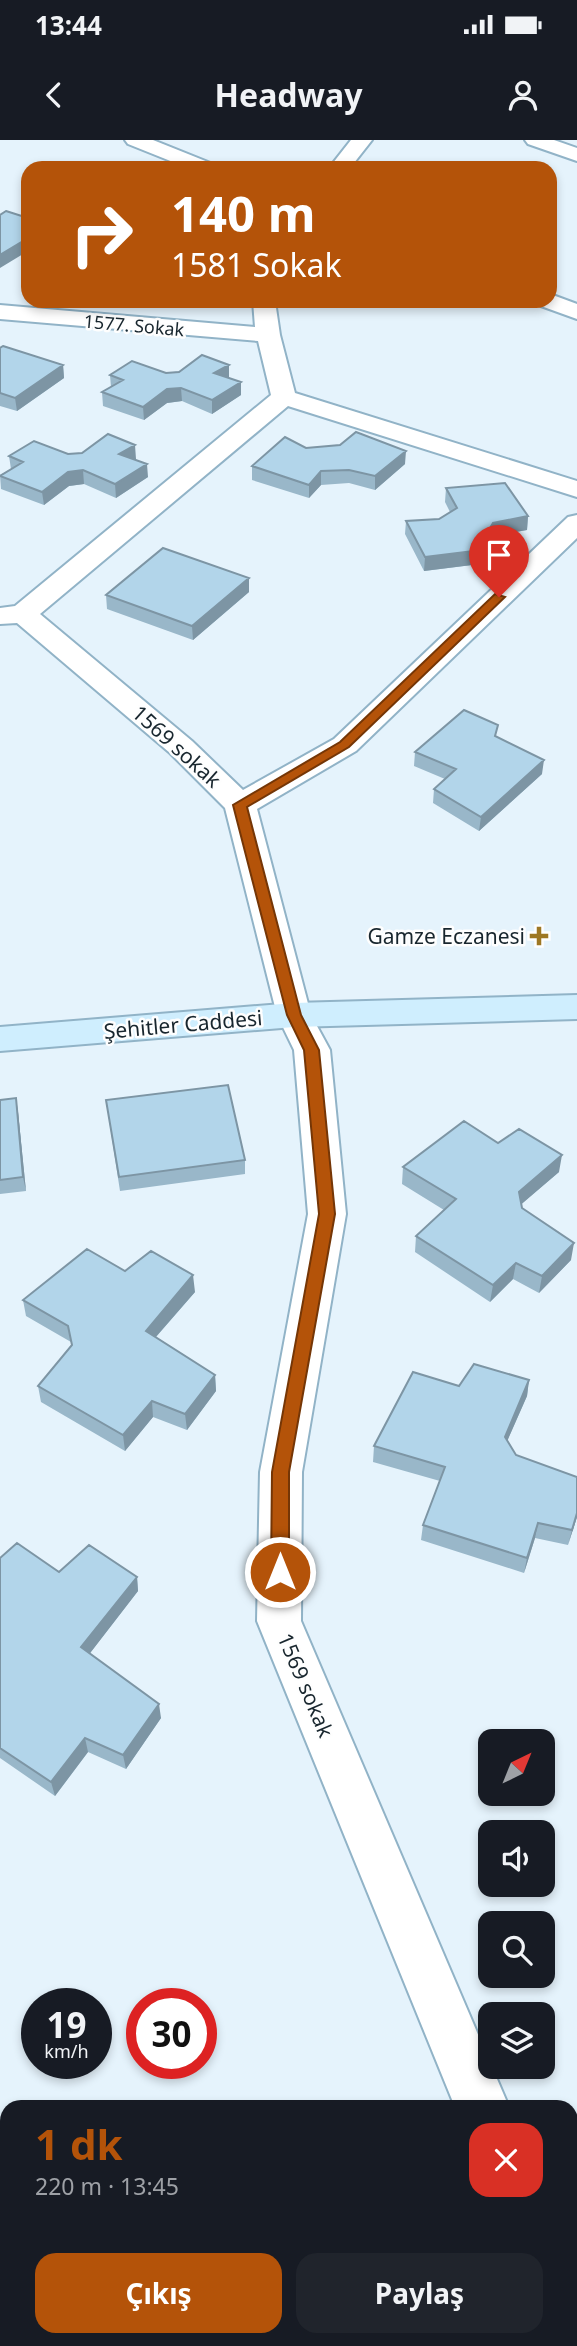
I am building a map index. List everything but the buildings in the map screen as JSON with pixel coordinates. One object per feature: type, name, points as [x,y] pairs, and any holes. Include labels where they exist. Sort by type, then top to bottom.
[{"type":"street","points":[[135,140],[188,161]]},
{"type":"street","points":[[345,161],[362,140]]},
{"type":"street","points":[[535,140],[577,155]]},
{"type":"street","points":[[557,304],[577,312]]},
{"type":"street","points":[[265,308],[268,335],[284,397]]},
{"type":"street","name":"1577. Sokak","points":[[3,316],[268,335]]},
{"type":"street","points":[[284,397],[577,489]]},
{"type":"street","points":[[11,615],[284,397]]},
{"type":"street","points":[[240,805],[345,745],[577,523]]},
{"type":"street","name":"1569 sokak","points":[[11,615],[181,747],[240,805],[294,1015],[312,1050],[327,1214],[281,1472],[279,1621],[479,2100]]},
{"type":"street","name":"Şehitler Caddesi","points":[[0,1039],[294,1015],[577,1007]]},
{"type":"place","name":"Gamze Eczanesi","points":[[539,936]]},
{"type":"route","points":[[280,1572],[281,1472],[327,1214],[312,1050],[294,1015],[240,805],[345,745],[499,597]]}]
